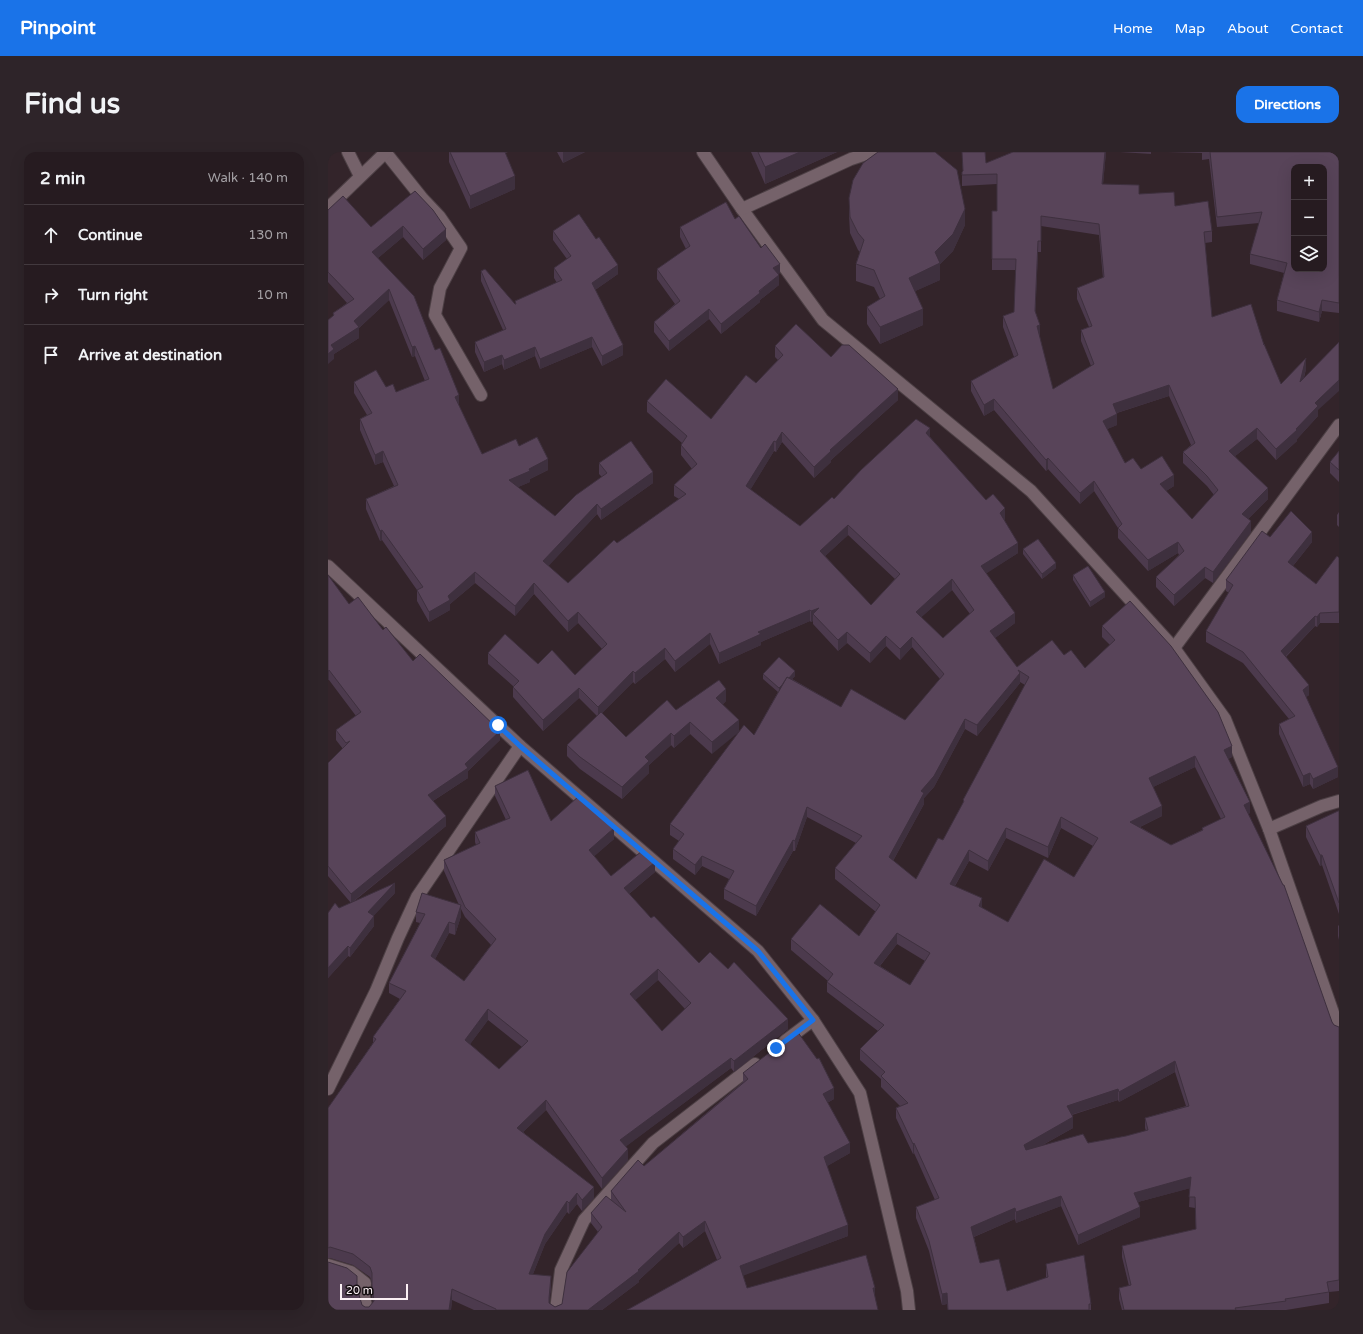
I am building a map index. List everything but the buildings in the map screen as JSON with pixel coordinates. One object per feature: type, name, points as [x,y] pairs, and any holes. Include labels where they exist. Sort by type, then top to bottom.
[{"type":"street","points":[[348,152],[360,176]]},
{"type":"street","points":[[328,208],[386,152],[422,198],[439,216],[461,248],[440,288],[436,315],[481,396]]},
{"type":"street","points":[[703,152],[742,209],[823,320],[1031,491],[1174,648],[1225,719],[1269,829],[1339,1030]]},
{"type":"street","points":[[742,209],[851,159],[872,152]]},
{"type":"street","points":[[1174,648],[1339,425]]},
{"type":"street","points":[[328,566],[520,746],[758,951],[813,1020],[860,1093],[906,1291],[909,1310]]},
{"type":"street","points":[[328,1089],[376,991],[417,897],[520,746]]},
{"type":"street","points":[[1269,829],[1322,806],[1339,801]]},
{"type":"street","points":[[776,1048],[813,1020]]},
{"type":"street","points":[[556,1310],[561,1270],[584,1220],[653,1143],[764,1058]]},
{"type":"street","points":[[328,1264],[351,1272],[365,1283],[364,1297],[366,1310]]},
{"type":"route","points":[[498,725],[520,746],[758,951],[813,1020],[776,1048]]}]
